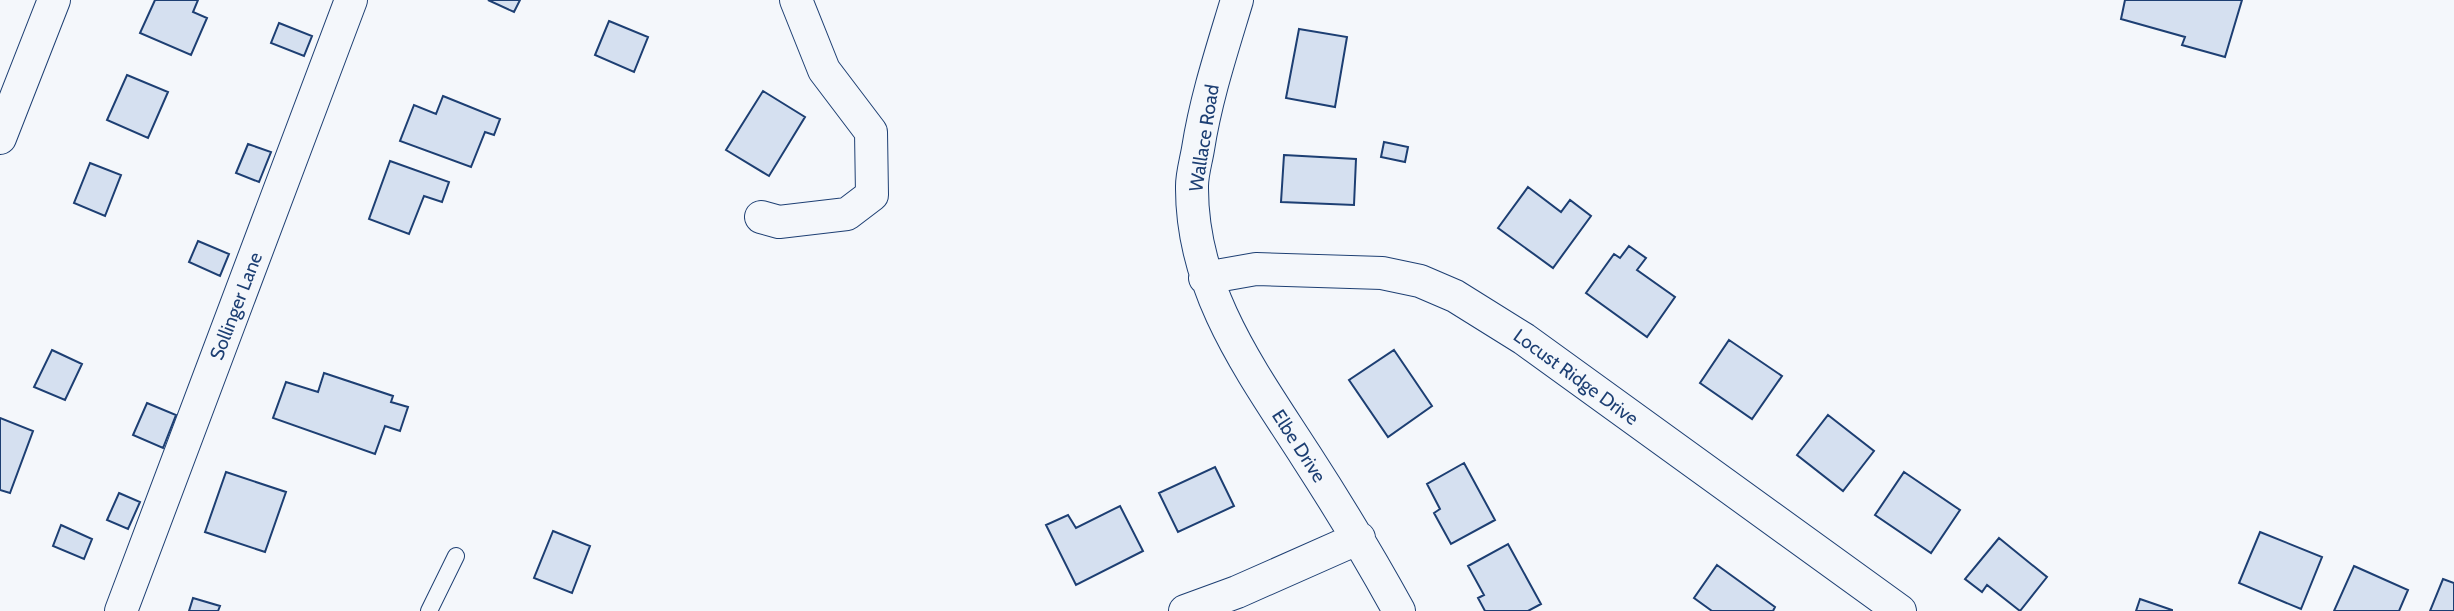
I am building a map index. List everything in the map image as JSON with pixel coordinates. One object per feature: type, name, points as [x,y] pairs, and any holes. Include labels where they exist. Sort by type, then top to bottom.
[{"type":"street","points":[[0,138],[54,0]]},
{"type":"street","name":"Sollinger Lane","points":[[121,611],[351,0]]},
{"type":"street","points":[[761,217],[779,222],[847,214],[872,195],[872,132],[824,70],[796,0]]},
{"type":"street","name":"Wallace Road","points":[[1205,278],[1196,233],[1192,185],[1205,107],[1237,0]]},
{"type":"street","name":"Locust Ridge Drive","points":[[1205,278],[1256,269],[1382,273],[1420,281],[1455,296],[1524,339],[1900,611]]},
{"type":"street","name":"Elbe Drive","points":[[1205,278],[1225,325],[1253,375],[1359,538],[1399,611]]},
{"type":"street","points":[[1185,611],[1234,601],[1359,538]]},
{"type":"lane","points":[[429,611],[456,556]]},
{"type":"building","points":[[155,0],[198,0],[193,12],[207,18],[191,55],[140,33]]},
{"type":"building","points":[[488,0],[520,0],[514,12]]},
{"type":"building","points":[[2125,0],[2242,0],[2225,57],[2182,45],[2185,37],[2121,19]]},
{"type":"building","points":[[609,21],[648,37],[634,72],[595,55]]},
{"type":"building","points":[[279,23],[312,36],[304,56],[271,43]]},
{"type":"building","points":[[1299,29],[1347,37],[1335,107],[1286,98]]},
{"type":"building","points":[[127,75],[168,92],[148,138],[107,120]]},
{"type":"building","points":[[763,91],[805,117],[769,176],[726,150]]},
{"type":"building","points":[[443,96],[500,119],[494,135],[485,132],[471,167],[400,141],[414,105],[436,114]]},
{"type":"building","points":[[1384,142],[1408,147],[1405,162],[1381,157]]},
{"type":"building","points":[[248,144],[271,152],[259,182],[236,173]]},
{"type":"building","points":[[1284,155],[1356,159],[1354,205],[1281,202]]},
{"type":"building","points":[[390,161],[449,182],[442,202],[424,196],[409,234],[369,219]]},
{"type":"building","points":[[90,163],[121,175],[105,216],[74,203]]},
{"type":"building","points":[[1528,187],[1561,212],[1570,200],[1591,216],[1553,268],[1498,228]]},
{"type":"building","points":[[198,241],[229,254],[220,276],[189,262]]},
{"type":"building","points":[[1629,246],[1646,258],[1637,270],[1675,297],[1647,337],[1586,293],[1614,254],[1620,258]]},
{"type":"building","points":[[1729,340],[1782,376],[1752,419],[1700,383]]},
{"type":"building","points":[[52,350],[82,364],[65,400],[34,387]]},
{"type":"building","points":[[1394,350],[1432,406],[1388,437],[1349,380]]},
{"type":"building","points":[[324,373],[393,396],[391,402],[408,407],[400,431],[385,426],[375,454],[273,418],[286,382],[318,392]]},
{"type":"building","points":[[147,403],[176,415],[163,448],[133,435]]},
{"type":"building","points":[[1828,415],[1874,451],[1843,491],[1797,455]]},
{"type":"building","points":[[0,418],[33,431],[10,493],[0,490]]},
{"type":"building","points":[[1464,463],[1495,520],[1451,544],[1434,513],[1440,509],[1427,484]]},
{"type":"building","points":[[1215,467],[1234,506],[1178,532],[1159,493]]},
{"type":"building","points":[[226,472],[286,492],[265,552],[205,532]]},
{"type":"building","points":[[1904,472],[1960,510],[1931,553],[1875,515]]},
{"type":"building","points":[[119,493],[140,502],[128,529],[107,520]]},
{"type":"building","points":[[1120,506],[1143,551],[1076,585],[1046,525],[1068,515],[1076,528]]},
{"type":"building","points":[[61,525],[92,539],[84,559],[53,546]]},
{"type":"building","points":[[553,531],[590,546],[572,593],[534,578]]},
{"type":"building","points":[[2260,532],[2322,557],[2301,609],[2239,583]]},
{"type":"building","points":[[1999,538],[2047,577],[2020,611],[1987,585],[1982,592],[1965,579]]},
{"type":"building","points":[[1508,544],[1541,604],[1528,611],[1485,611],[1478,598],[1484,595],[1468,566]]},
{"type":"building","points":[[1717,565],[1775,607],[1773,611],[1712,611],[1694,598]]},
{"type":"building","points":[[2354,566],[2408,590],[2399,611],[2334,611]]},
{"type":"building","points":[[2443,579],[2454,583],[2454,611],[2430,611]]},
{"type":"building","points":[[193,598],[220,606],[218,611],[189,611]]},
{"type":"building","points":[[2140,599],[2172,610],[2172,611],[2136,611]]}]
